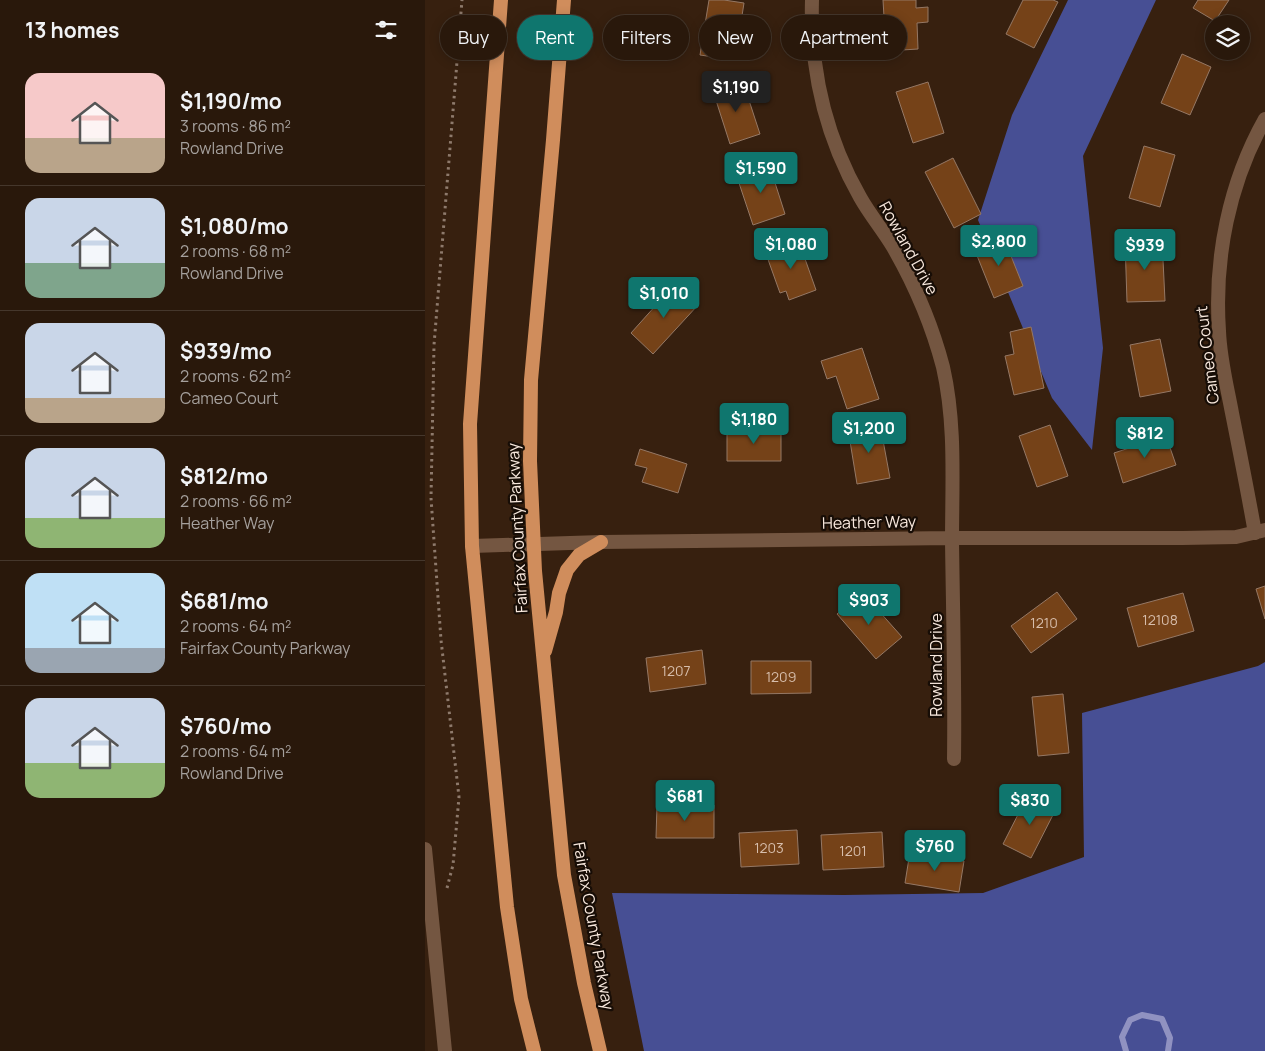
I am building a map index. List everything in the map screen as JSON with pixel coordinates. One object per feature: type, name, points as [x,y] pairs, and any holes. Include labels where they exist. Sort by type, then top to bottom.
[{"type":"highway","points":[[501,0],[470,424],[472,546],[507,907],[521,1000],[534,1051]]},
{"type":"highway","name":"Fairfax County Parkway","points":[[564,0],[531,380],[529,461],[543,657],[565,875],[584,983],[600,1051]]},
{"type":"highway","points":[[543,657],[556,612],[559,593],[567,570],[579,555],[601,542]]},
{"type":"street","name":"Rowland Drive","points":[[812,0],[811,30],[816,73],[826,116],[837,148],[861,198],[892,245],[913,284],[929,322],[943,368],[951,414],[953,470],[954,759]]},
{"type":"street","name":"Cameo Court","points":[[1260,531],[1225,377],[1219,332],[1218,289],[1222,246],[1231,201],[1245,160],[1265,119]]},
{"type":"street","name":"Heather Way","points":[[472,546],[601,542],[1237,537],[1260,531]]},
{"type":"street","points":[[425,849],[445,1051]]},
{"type":"path","points":[[445,895],[453,866],[459,797],[441,640],[431,498],[434,345],[462,0]]},
{"type":"shaded area","points":[[1068,0],[1156,0],[1083,156],[1103,348],[1092,450],[1052,398],[978,220],[1012,115]]},
{"type":"shaded area","points":[[1265,662],[1265,1051],[644,1051],[612,893],[844,895],[983,893],[1084,857],[1082,713],[1258,666]]},
{"type":"building","points":[[709,0],[744,3],[742,15],[707,15]]},
{"type":"building","points":[[883,0],[916,0],[916,8],[928,7],[928,22],[917,23],[918,49],[907,50],[907,15],[884,15]]},
{"type":"building","points":[[1023,0],[1053,0],[1058,2],[1034,48],[1006,34]]},
{"type":"building","points":[[1198,0],[1229,0],[1219,15],[1205,15],[1193,8]]},
{"type":"building","points":[[1182,54],[1211,67],[1190,115],[1161,103]]},
{"type":"building","points":[[743,82],[760,134],[730,144],[713,91]]},
{"type":"building","points":[[928,82],[944,133],[913,143],[896,92]]},
{"type":"building","points":[[1144,146],[1175,155],[1160,207],[1129,198]]},
{"type":"building","points":[[953,158],[981,214],[954,228],[925,172]]},
{"type":"building","points":[[769,164],[785,214],[753,225],[736,174]]},
{"type":"building","points":[[1003,236],[1023,286],[994,298],[974,248]]},
{"type":"building","points":[[798,239],[816,290],[789,300],[786,291],[780,293],[765,251]]},
{"type":"building","points":[[1162,239],[1165,301],[1127,302],[1125,240]]},
{"type":"building","points":[[675,284],[698,305],[653,354],[631,333]]},
{"type":"building","points":[[1031,327],[1044,388],[1014,395],[1005,356],[1014,354],[1010,332]]},
{"type":"building","points":[[1160,339],[1171,391],[1140,397],[1130,345]]},
{"type":"building","points":[[862,348],[879,399],[847,409],[836,376],[827,379],[821,361]]},
{"type":"building","points":[[880,424],[890,478],[857,484],[848,429]]},
{"type":"building","points":[[1050,425],[1068,476],[1037,487],[1019,436]]},
{"type":"building","points":[[781,428],[781,461],[727,461],[727,429]]},
{"type":"building","points":[[1166,436],[1176,465],[1123,483],[1114,453]]},
{"type":"building","points":[[640,449],[687,464],[678,493],[642,482],[647,468],[635,465]]},
{"type":"building","points":[[1265,586],[1265,619],[1256,589]]},
{"type":"building","points":[[862,592],[902,637],[876,659],[837,614]]},
{"type":"building","points":[[1057,592],[1077,619],[1031,653],[1011,626]]},
{"type":"building","points":[[1183,593],[1194,631],[1138,647],[1127,608]]},
{"type":"building","points":[[702,650],[706,684],[650,692],[646,658]]},
{"type":"building","points":[[751,661],[811,661],[811,693],[751,694]]},
{"type":"building","points":[[1063,694],[1069,753],[1038,756],[1032,697]]},
{"type":"building","points":[[1029,793],[1057,807],[1031,858],[1003,844]]},
{"type":"building","points":[[657,805],[714,805],[714,838],[656,838]]},
{"type":"building","points":[[797,830],[799,864],[741,867],[739,833]]},
{"type":"building","points":[[882,832],[884,867],[823,870],[821,835]]},
{"type":"building","points":[[910,852],[964,861],[959,892],[905,883]]},
{"type":"waterway","points":[[1126,1051],[1122,1037],[1130,1020],[1142,1015],[1162,1019],[1170,1038],[1168,1051]]}]
